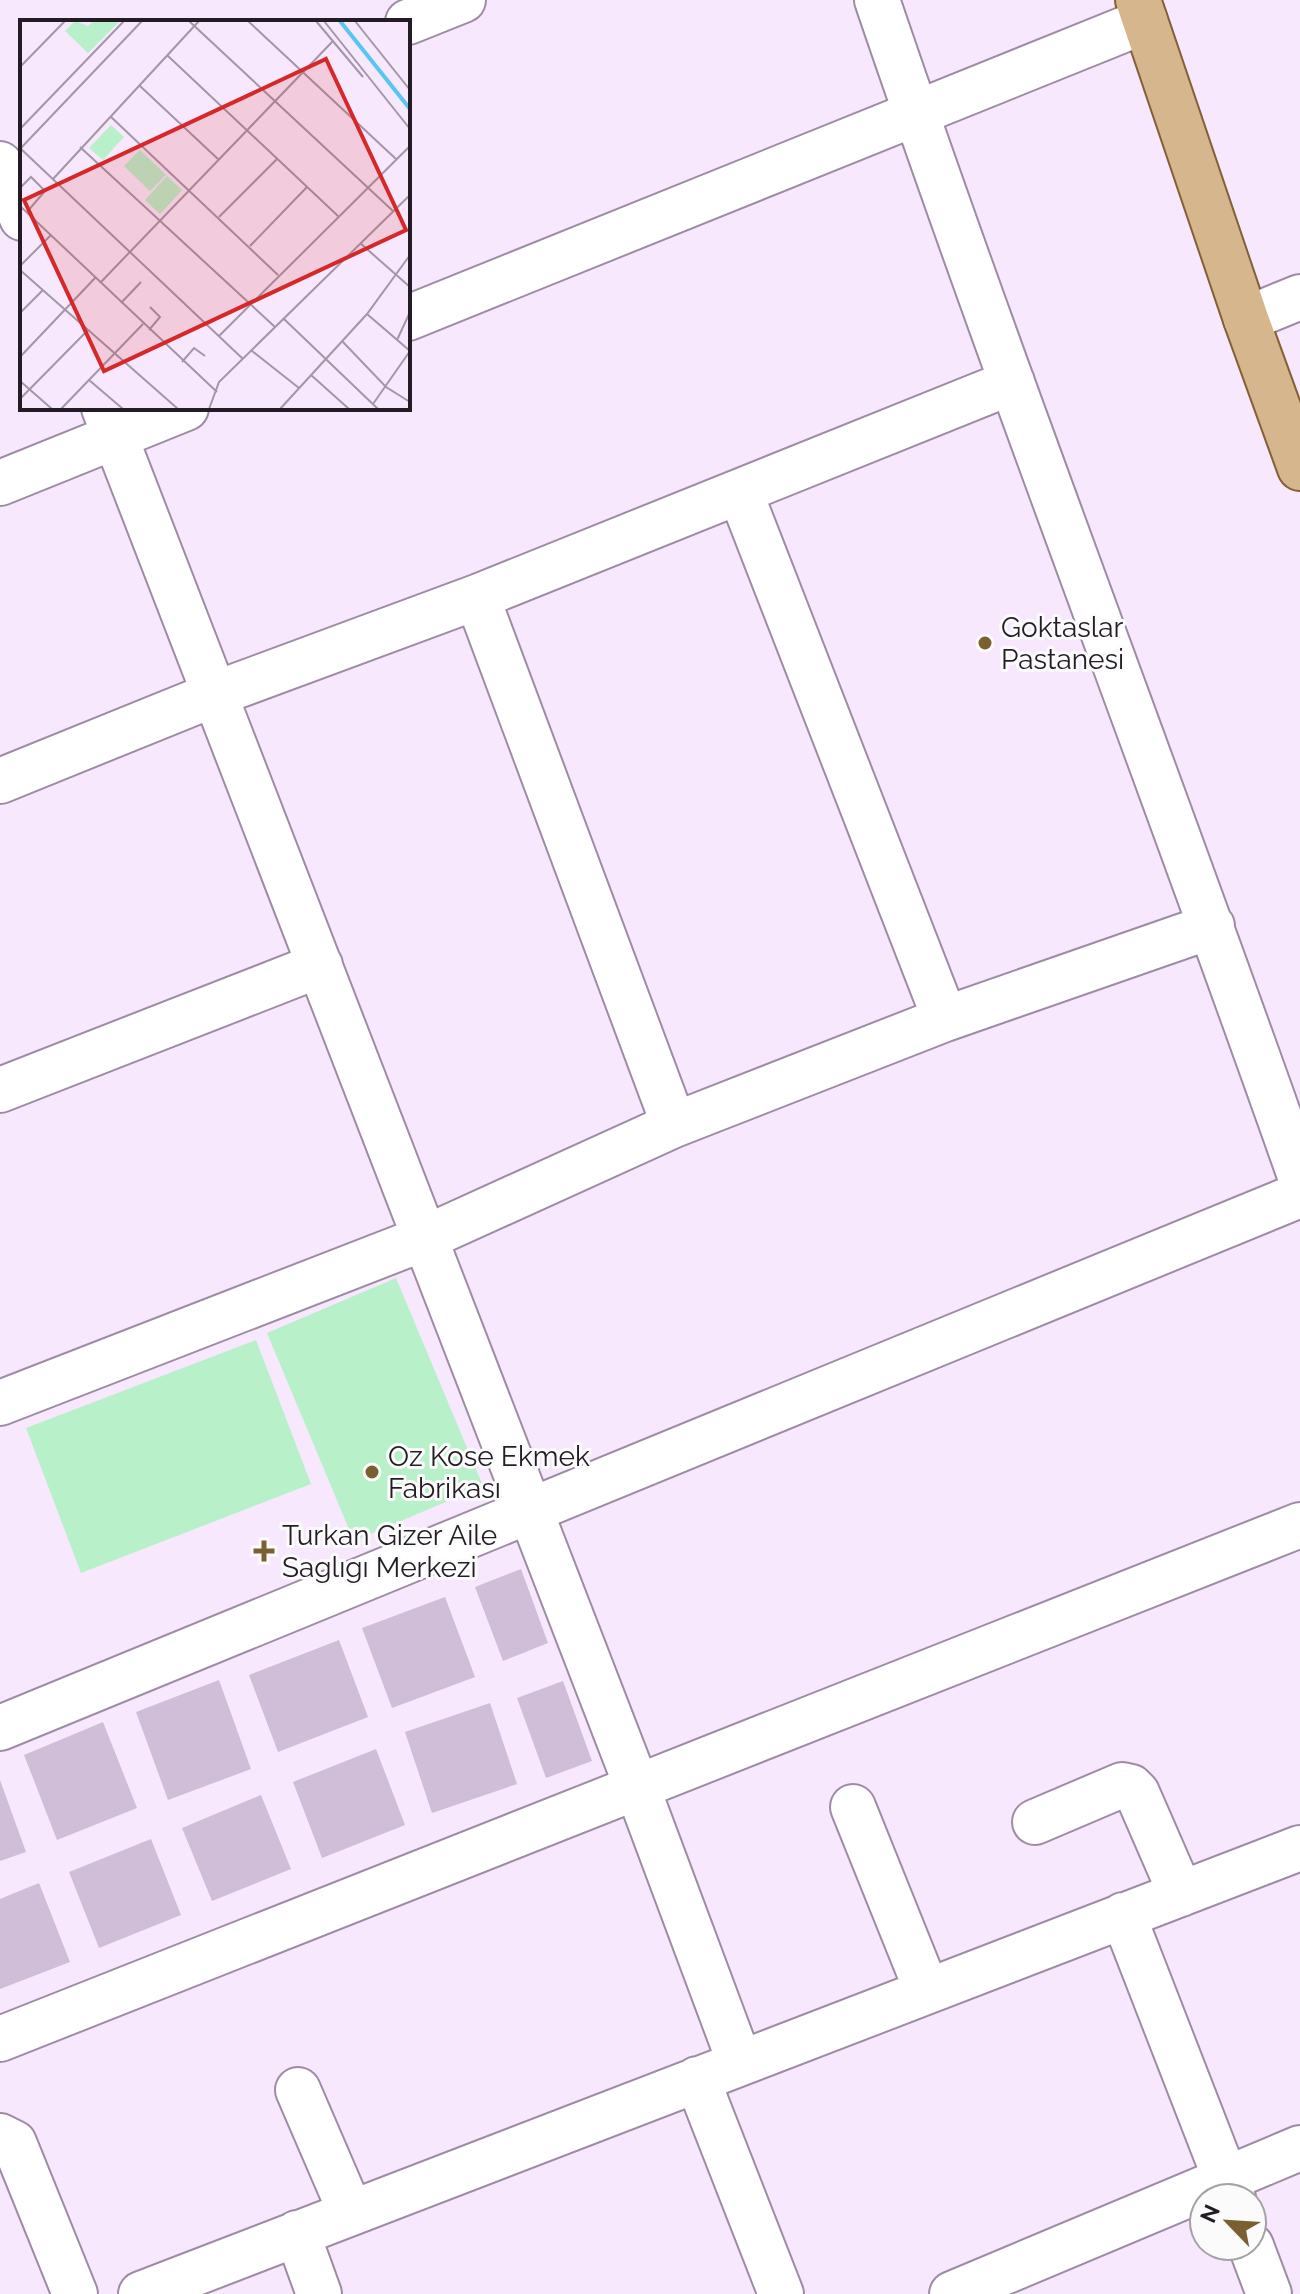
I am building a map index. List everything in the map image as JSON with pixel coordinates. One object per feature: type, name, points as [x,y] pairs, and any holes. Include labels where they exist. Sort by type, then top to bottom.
[{"type":"main road","points":[[1142,11],[1300,468]]},
{"type":"street","points":[[410,21],[463,0]]},
{"type":"street","points":[[877,0],[1300,1176]]},
{"type":"street","points":[[410,317],[916,113],[1142,11]]},
{"type":"street","points":[[1246,319],[1300,297]]},
{"type":"street","points":[[0,781],[215,694],[477,597],[1012,382]]},
{"type":"street","points":[[0,483],[110,422],[175,410]]},
{"type":"street","points":[[110,422],[637,1787],[740,2063]]},
{"type":"street","points":[[740,492],[945,1019]]},
{"type":"street","points":[[477,597],[674,1125]]},
{"type":"street","points":[[0,1403],[425,1238],[674,1125],[945,1019],[1212,926]]},
{"type":"street","points":[[0,1090],[320,965]]},
{"type":"street","points":[[0,1728],[1300,1195]]},
{"type":"street","points":[[0,2039],[1300,1525]]},
{"type":"street","points":[[1035,1822],[1122,1785],[1131,1787],[1137,1793],[1181,1894]]},
{"type":"street","points":[[853,1807],[927,1991]]},
{"type":"street","points":[[141,2294],[1300,1848]]},
{"type":"street","points":[[1123,1915],[1226,2182]]},
{"type":"street","points":[[697,2079],[781,2294]]},
{"type":"street","points":[[298,2090],[351,2213]]},
{"type":"street","points":[[0,2136],[14,2143],[75,2294]]},
{"type":"street","points":[[1241,2182],[1300,2148]]},
{"type":"street","points":[[952,2294],[1004,2284],[1188,2206]]},
{"type":"street","points":[[297,2233],[319,2294]]},
{"type":"street","points":[[1257,2262],[1269,2294]]},
{"type":"green space","points":[[396,1278],[483,1486],[354,1541],[267,1333]]},
{"type":"green space","points":[[256,1340],[311,1484],[81,1573],[26,1428]]},
{"type":"building","points":[[521,1569],[548,1643],[503,1661],[475,1587]]},
{"type":"building","points":[[445,1597],[475,1677],[392,1708],[362,1628]]},
{"type":"building","points":[[339,1640],[368,1717],[278,1752],[249,1675]]},
{"type":"building","points":[[219,1680],[251,1769],[168,1800],[136,1712]]},
{"type":"building","points":[[563,1681],[592,1761],[546,1778],[517,1698]]},
{"type":"building","points":[[490,1703],[517,1784],[432,1813],[405,1732]]},
{"type":"building","points":[[103,1722],[137,1808],[57,1840],[24,1755]]},
{"type":"building","points":[[376,1749],[405,1825],[322,1858],[293,1782]]},
{"type":"building","points":[[0,1780],[26,1852],[0,1861]]},
{"type":"building","points":[[261,1795],[291,1869],[212,1901],[182,1828]]},
{"type":"building","points":[[151,1839],[181,1915],[99,1948],[69,1872]]},
{"type":"building","points":[[39,1883],[70,1962],[0,1989],[0,1899]]},
{"type":"place","name":"Goktaslar Pastanesi","points":[[985,643]]},
{"type":"place","name":"Oz Kose Ekmek Fabrikası","points":[[372,1472]]},
{"type":"place","name":"Turkan Gizer Aile Saglıgı Merkezi","points":[[264,1551]]}]
